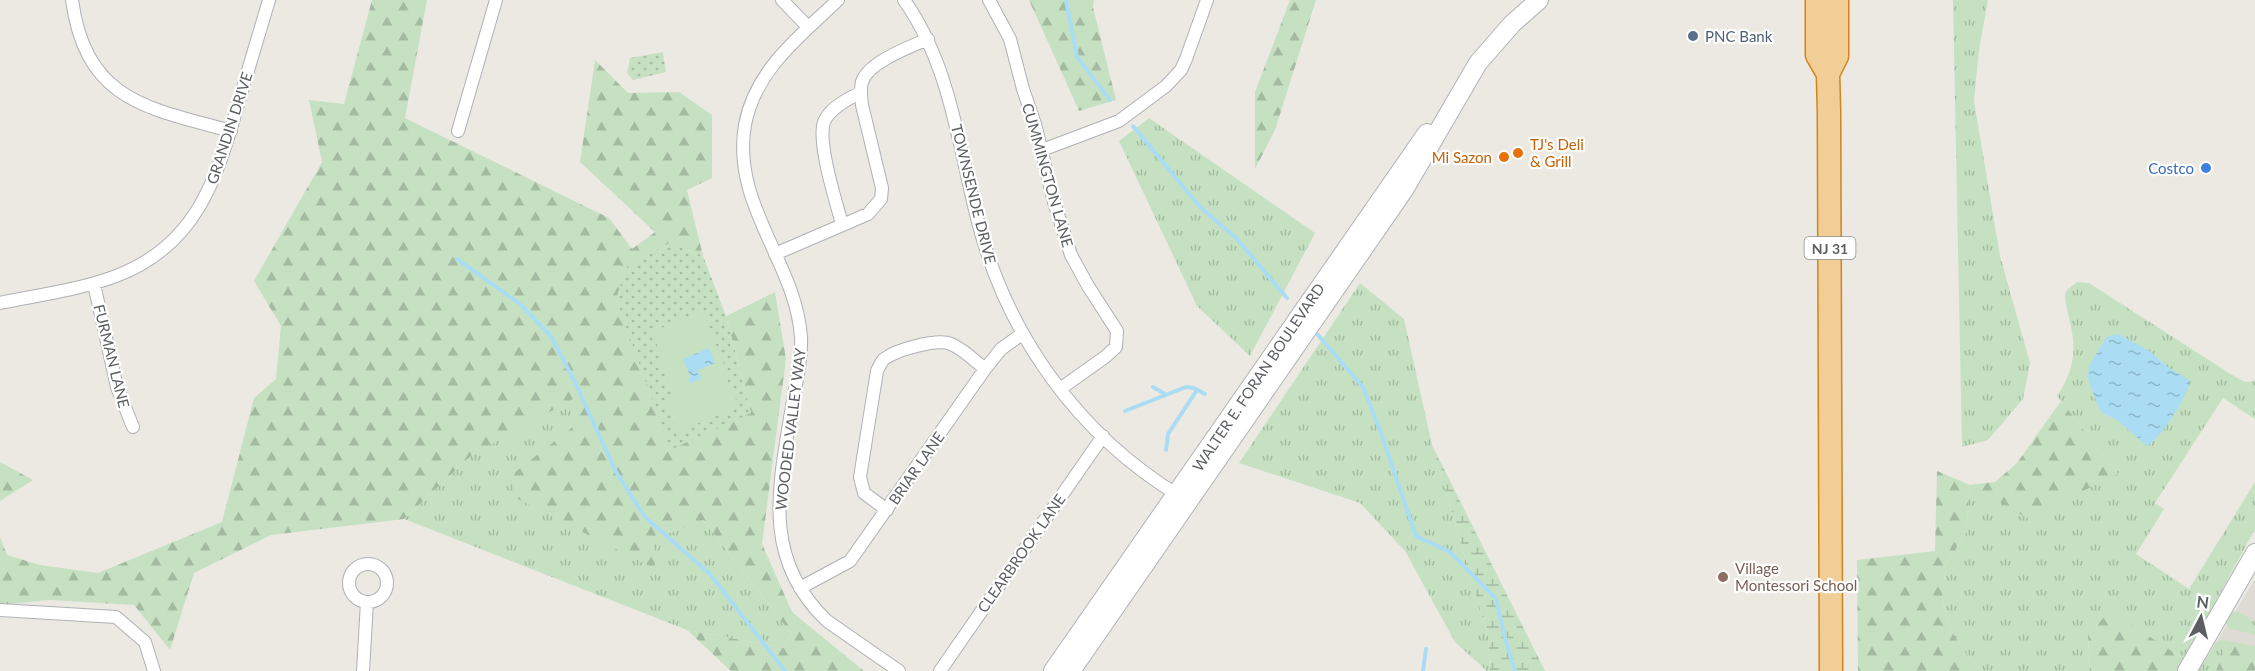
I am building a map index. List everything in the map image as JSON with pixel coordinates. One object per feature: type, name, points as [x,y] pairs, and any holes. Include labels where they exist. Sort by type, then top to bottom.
[{"type":"highway","name":"NJ 31","points":[[1817,0],[1817,55],[1828,74]]},
{"type":"highway","name":"NJ 31","points":[[1831,671],[1828,74],[1837,56],[1837,0]]},
{"type":"street","points":[[72,0],[86,51],[106,81],[120,92],[152,110],[231,131]]},
{"type":"street","name":"GRANDIN DRIVE","points":[[0,303],[94,284],[140,265],[175,237],[190,220],[214,182],[269,0]]},
{"type":"street","points":[[458,131],[496,0]]},
{"type":"street","points":[[782,0],[808,27]]},
{"type":"street","name":"WOODED VALLEY WAY","points":[[838,0],[808,27],[766,73],[753,98],[745,124],[743,152],[746,177],[756,209],[797,312],[801,337],[800,363],[778,506],[783,552],[800,588],[827,621],[899,671]]},
{"type":"street","name":"TOWNSENDE DRIVE","points":[[904,0],[928,39],[949,98],[984,244],[1000,289],[1022,334],[1060,389],[1103,436],[1133,462],[1183,498]]},
{"type":"street","name":"CUMMINGTON LANE","points":[[989,0],[1010,39],[1042,150],[1054,202],[1071,255],[1117,332],[1116,347],[1060,389]]},
{"type":"street","points":[[1042,150],[1064,140],[1109,126],[1129,115],[1167,86],[1181,70],[1207,0]]},
{"type":"street","name":"WALTER E. FORAN BOULEVARD","points":[[1071,671],[1370,213],[1478,63],[1497,40],[1539,0]]},
{"type":"street","points":[[775,254],[868,214],[881,199],[882,188],[860,93],[862,80],[873,67],[928,39]]},
{"type":"street","points":[[842,224],[822,140],[825,121],[841,104],[860,93]]},
{"type":"street","name":"FURMAN LANE","points":[[94,284],[117,387],[133,427]]},
{"type":"street","name":"BRIAR LANE","points":[[800,588],[850,561],[985,369],[1001,349],[1022,334]]},
{"type":"street","points":[[887,510],[864,493],[860,477],[880,364],[892,355],[941,341],[959,348],[985,369]]},
{"type":"street","name":"CLEARBROOK LANE","points":[[940,671],[1103,436]]},
{"type":"street","name":"WALTER E. FORAN BOULEVARD","points":[[1053,671],[1183,498]]},
{"type":"street","points":[[2187,671],[2255,553]]},
{"type":"street","points":[[363,671],[367,602]]},
{"type":"street","points":[[0,610],[116,616],[145,642],[154,671]]},
{"type":"shaded area","points":[[2255,579],[2255,671],[2196,671],[2208,656]]},
{"type":"green space","points":[[372,0],[427,0],[405,118],[609,218],[632,249],[655,232],[580,162],[595,60],[628,93],[679,92],[712,115],[712,178],[687,190],[703,256],[670,243],[628,265],[751,413],[726,316],[775,292],[786,359],[762,544],[792,612],[864,671],[731,671],[687,630],[785,648],[791,633],[703,520],[654,539],[655,569],[518,499],[509,477],[574,426],[575,398],[473,454],[404,519],[271,535],[194,573],[170,650],[134,605],[49,600],[0,605],[0,537],[7,555],[40,565],[98,573],[222,522],[254,398],[276,379],[281,326],[254,281],[322,162],[309,100],[344,104]]},
{"type":"green space","points":[[1029,0],[1094,0],[1093,7],[1116,100],[1079,111]]},
{"type":"green space","points":[[1290,0],[1316,0],[1275,130],[1255,169],[1255,92]]},
{"type":"green space","points":[[1953,0],[1988,0],[1979,50],[1974,101],[2000,256],[2030,363],[2023,399],[1988,440],[1962,447]]},
{"type":"green space","points":[[663,52],[666,72],[633,80],[627,73],[630,58]]},
{"type":"green space","points":[[1149,118],[1315,233],[1250,356],[1197,306],[1119,141]]},
{"type":"green space","points":[[670,243],[703,256],[726,316],[751,413],[670,450],[616,298],[628,265]]},
{"type":"green space","points":[[2077,282],[2089,283],[2245,382],[2255,381],[2255,419],[2223,398],[2155,503],[2164,509],[2136,554],[2189,589],[2255,482],[2255,529],[2184,659],[2110,612],[2088,634],[2090,671],[1983,671],[1968,657],[1951,630],[1942,600],[1946,564],[1966,533],[1970,485],[2118,474],[2057,396],[2070,371],[2073,355],[2073,337],[2065,294]]},
{"type":"green space","points":[[1360,283],[1404,319],[1432,445],[1488,636],[1490,671],[1487,671],[1455,642],[1405,551],[1360,503],[1239,463]]},
{"type":"green space","points":[[702,311],[739,406],[678,432],[664,401],[674,396],[659,359],[662,357],[652,332]]},
{"type":"green space","points":[[575,397],[703,520],[791,633],[785,648],[687,630],[404,519],[473,454]]},
{"type":"green space","points":[[2061,401],[2118,474],[2027,518],[1970,486],[1966,533],[1946,564],[1942,600],[1951,630],[1968,657],[1983,671],[1858,671],[1857,560],[1935,551],[1937,471],[1970,485],[1995,482],[2017,463]]},
{"type":"green space","points":[[1432,445],[1545,671],[1490,671],[1488,636]]},
{"type":"green space","points":[[0,462],[33,480],[0,501]]},
{"type":"green space","points":[[2110,611],[2184,659],[2177,671],[2090,671],[2088,634]]},
{"type":"green space","points":[[2231,611],[2239,612],[2255,622],[2255,635],[2229,628],[2225,622]]},
{"type":"green space","points":[[2228,641],[2216,671],[2199,671],[2216,642]]},
{"type":"green space","points":[[2228,641],[2255,646],[2255,671],[2216,671]]},
{"type":"water","points":[[2118,334],[2148,350],[2168,367],[2189,380],[2185,395],[2173,416],[2159,435],[2147,446],[2117,420],[2100,410],[2088,377],[2089,366],[2104,341],[2108,336]]},
{"type":"water","points":[[709,348],[715,363],[698,370],[701,379],[690,383],[688,379],[691,378],[683,359]]},
{"type":"waterway","points":[[1066,0],[1077,57],[1110,100]]},
{"type":"waterway","points":[[1133,126],[1200,207],[1236,238],[1287,298]]},
{"type":"waterway","points":[[457,259],[520,304],[550,335],[574,380],[616,472],[645,517],[710,574],[785,671]]},
{"type":"waterway","points":[[1318,335],[1363,387],[1416,536],[1450,552],[1496,599],[1515,671]]},
{"type":"waterway","points":[[1153,387],[1165,394]]},
{"type":"waterway","points":[[1125,411],[1186,387],[1194,388],[1205,394]]},
{"type":"waterway","points":[[1166,450],[1168,434],[1197,390]]},
{"type":"waterway","points":[[1423,671],[1426,649]]},
{"type":"place","name":"PNC Bank","points":[[1693,36]]},
{"type":"place","name":"TJ's Deli & Grill","points":[[1518,153]]},
{"type":"place","name":"Mi Sazon","points":[[1504,157]]},
{"type":"place","name":"Costco","points":[[2206,168]]},
{"type":"place","name":"Village Montessori School","points":[[1723,577]]}]
